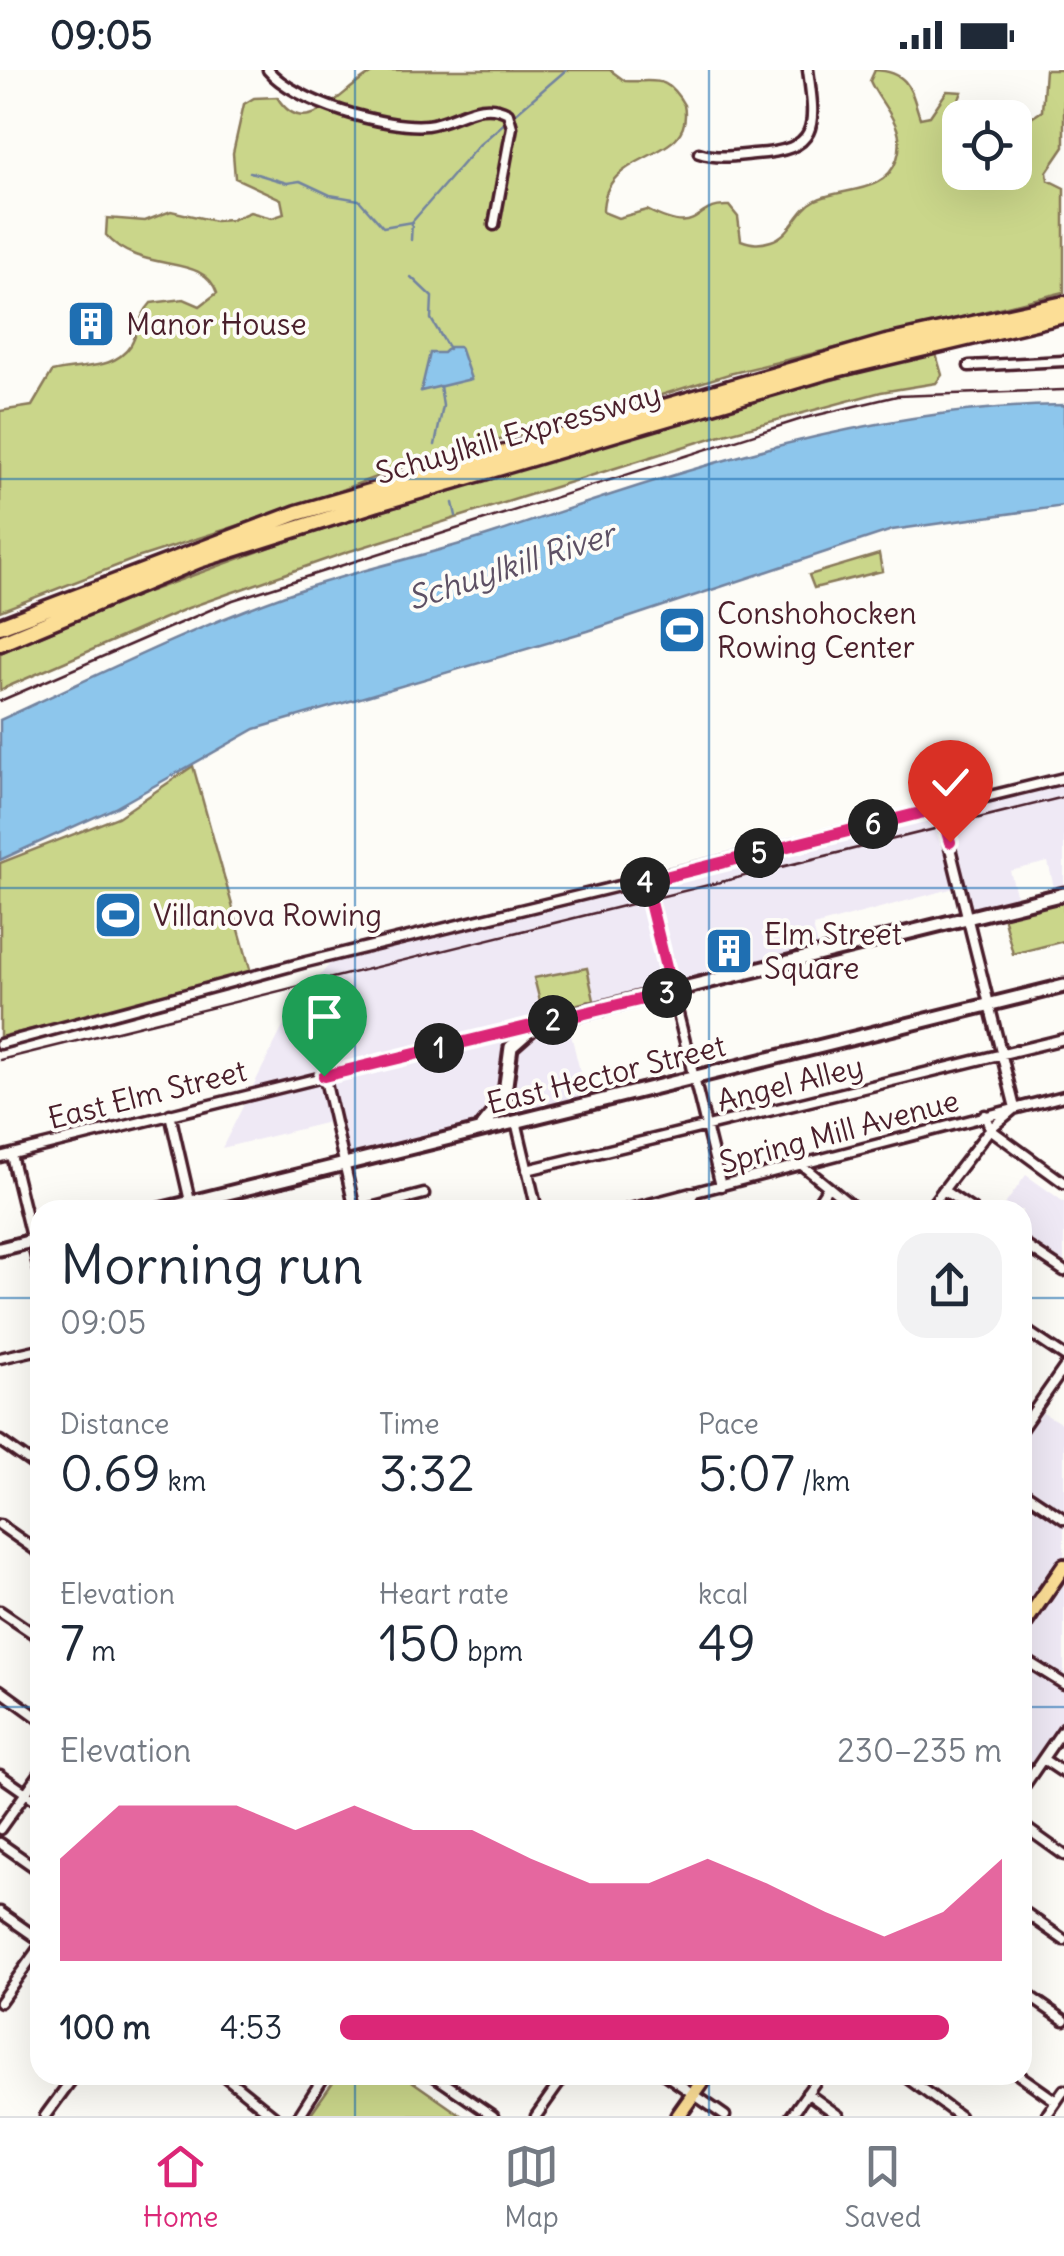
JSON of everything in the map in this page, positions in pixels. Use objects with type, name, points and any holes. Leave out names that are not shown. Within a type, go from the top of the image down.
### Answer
[{"type":"highway","name":"Schuylkill Expressway","points":[[0,626],[297,513],[886,343],[1064,304]]},
{"type":"highway","name":"Schuylkill Expressway","points":[[0,644],[200,560],[374,504],[828,371],[1064,315]]},
{"type":"main road","name":"East Elm Street","points":[[537,1024],[1064,894]]},
{"type":"main road","name":"East Hector Street","points":[[213,1200],[1064,986]]},
{"type":"main road","points":[[516,1121],[506,1113],[504,1100],[506,1056],[521,1034],[537,1024]]},
{"type":"main road","points":[[460,1136],[490,1122],[504,1100]]},
{"type":"main road","points":[[0,1249],[30,1242]]},
{"type":"main road","points":[[1032,1612],[1064,1566]]},
{"type":"main road","points":[[678,2116],[700,2085]]},
{"type":"street","points":[[268,70],[299,93],[325,104],[410,126],[430,125],[484,106],[510,117],[494,225]]},
{"type":"street","points":[[699,153],[712,158],[768,154],[800,145],[813,124],[808,70]]},
{"type":"street","points":[[969,366],[1064,361]]},
{"type":"street","points":[[0,1044],[306,962],[1064,778]]},
{"type":"street","points":[[936,1200],[990,1129],[1015,1108],[940,808]]},
{"type":"street","points":[[645,882],[721,1186]]},
{"type":"street","name":"East Elm Street","points":[[0,1157],[537,1024]]},
{"type":"street","points":[[483,1037],[499,1038],[506,1056]]},
{"type":"street","name":"Angel Alley","points":[[527,1170],[1064,1039]]},
{"type":"street","points":[[324,1076],[352,1200]]},
{"type":"street","name":"Spring Mill Avenue","points":[[666,1200],[798,1162],[1064,1096]]},
{"type":"street","points":[[170,1114],[190,1200]]},
{"type":"street","points":[[985,1116],[990,1129],[1064,1183]]},
{"type":"street","points":[[516,1121],[534,1200]]},
{"type":"street","points":[[11,1154],[30,1219]]},
{"type":"street","points":[[798,1162],[844,1200]]},
{"type":"street","points":[[820,1200],[828,1187]]},
{"type":"street","points":[[943,1190],[958,1200]]},
{"type":"street","points":[[689,1200],[694,1193]]},
{"type":"street","points":[[401,1200],[424,1194]]},
{"type":"street","points":[[1032,1250],[1064,1271]]},
{"type":"street","points":[[1032,1335],[1064,1356]]},
{"type":"street","points":[[0,1358],[30,1351]]},
{"type":"street","points":[[1032,1407],[1064,1368]]},
{"type":"street","points":[[0,1454],[3,1443],[30,1462]]},
{"type":"street","points":[[1032,1498],[1064,1519]]},
{"type":"street","points":[[0,1525],[30,1546]]},
{"type":"street","points":[[0,1611],[30,1631]]},
{"type":"street","points":[[1032,1664],[1064,1684]]},
{"type":"street","points":[[0,1690],[30,1711]]},
{"type":"street","points":[[1032,1775],[1064,1728]]},
{"type":"street","points":[[1043,1759],[1064,1773]]},
{"type":"street","points":[[0,1775],[30,1796]]},
{"type":"street","points":[[0,1828],[30,1787]]},
{"type":"street","points":[[1032,1832],[1064,1855]]},
{"type":"street","points":[[0,1843],[30,1864]]},
{"type":"street","points":[[0,1912],[30,1935]]},
{"type":"street","points":[[1032,1917],[1062,1935]]},
{"type":"street","points":[[0,2002],[30,1958]]},
{"type":"street","points":[[1032,1998],[1064,2020]]},
{"type":"street","points":[[45,2116],[68,2085]]},
{"type":"street","points":[[235,2085],[274,2116]]},
{"type":"street","points":[[299,2116],[319,2085]]},
{"type":"street","points":[[448,2085],[493,2116]]},
{"type":"street","points":[[536,2116],[558,2085]]},
{"type":"street","points":[[682,2085],[726,2116]]},
{"type":"street","points":[[792,2116],[813,2085]]},
{"type":"street","points":[[916,2085],[958,2116]]},
{"type":"street","points":[[1032,2085],[1056,2101]]},
{"type":"street","points":[[1046,2116],[1064,2090]]},
{"type":"street","points":[[807,2093],[839,2116]]},
{"type":"shaded area","points":[[1064,778],[1064,894],[1056,896],[1048,862],[1010,871],[1019,905],[968,918],[958,887],[813,926],[820,955],[567,1018],[588,1104],[343,1165],[333,1121],[222,1148],[293,1007],[329,965],[306,962]]},
{"type":"shaded area","points":[[1026,1175],[1064,1202],[1064,1265],[1032,1242],[1032,1200],[1008,1200]]},
{"type":"shaded area","points":[[1036,1409],[1064,1425],[1064,1728],[1032,1776],[1032,1414]]},
{"type":"green space","points":[[378,70],[610,70],[625,81],[665,84],[684,105],[684,124],[664,148],[617,176],[607,191],[603,212],[618,218],[647,210],[665,218],[688,221],[708,210],[729,206],[738,217],[741,240],[756,243],[778,238],[816,200],[873,184],[891,171],[897,159],[899,137],[870,81],[875,70],[903,79],[920,118],[930,116],[947,91],[962,92],[959,100],[942,100],[942,190],[1032,190],[1032,116],[1042,111],[1045,70],[1064,70],[1064,147],[1047,172],[1048,180],[1064,188],[1064,292],[729,374],[587,418],[424,459],[301,505],[137,558],[0,611],[0,411],[32,406],[52,372],[105,363],[124,354],[151,303],[184,299],[200,306],[217,293],[210,280],[199,272],[120,248],[106,235],[107,218],[145,221],[171,211],[215,221],[231,220],[250,212],[272,218],[284,214],[281,199],[235,178],[233,153],[244,104],[254,98],[277,97],[289,111],[301,116],[314,114]]},
{"type":"green space","points":[[936,354],[942,375],[936,383],[881,392],[721,435],[347,552],[188,608],[0,690],[0,653],[128,599],[290,540],[647,430]]},
{"type":"green space","points":[[879,554],[882,571],[814,588],[809,575]]},
{"type":"green space","name":"Villanova Rowing","points":[[193,766],[252,976],[0,1037],[0,863],[118,817]]},
{"type":"green space","points":[[1064,901],[1064,941],[1013,954],[1003,916]]},
{"type":"green space","points":[[587,968],[594,1000],[543,1013],[534,978]]},
{"type":"green space","points":[[331,2085],[417,2085],[462,2116],[309,2116]]},
{"type":"water","points":[[449,347],[460,347],[471,379],[421,391],[430,353],[443,353]]},
{"type":"water","name":"Schuylkill River","points":[[1064,405],[1064,506],[892,530],[588,631],[255,729],[115,808],[0,860],[0,720],[212,623],[311,586],[776,447],[918,417]]},
{"type":"waterway","points":[[412,222],[479,145],[566,70]]},
{"type":"waterway","points":[[250,172],[287,183],[300,181],[330,195],[359,200],[383,227],[412,222],[411,240]]},
{"type":"waterway","points":[[411,277],[432,297],[431,319],[449,349]]},
{"type":"waterway","points":[[435,445],[443,406],[440,386]]},
{"type":"waterway","points":[[453,503],[456,516]]},
{"type":"railway","points":[[0,701],[233,600],[805,418],[897,396],[1064,390]]},
{"type":"railway","points":[[0,1060],[1064,797]]},
{"type":"place","name":"Manor House","points":[[91,324]]},
{"type":"place","name":"Conshohocken Rowing Center","points":[[682,630]]},
{"type":"place","name":"Villanova Rowing","points":[[118,915]]},
{"type":"place","name":"Elm Street Square","points":[[729,951]]},
{"type":"route","points":[[324,1076],[672,992],[645,882],[940,808],[950,842]]}]
